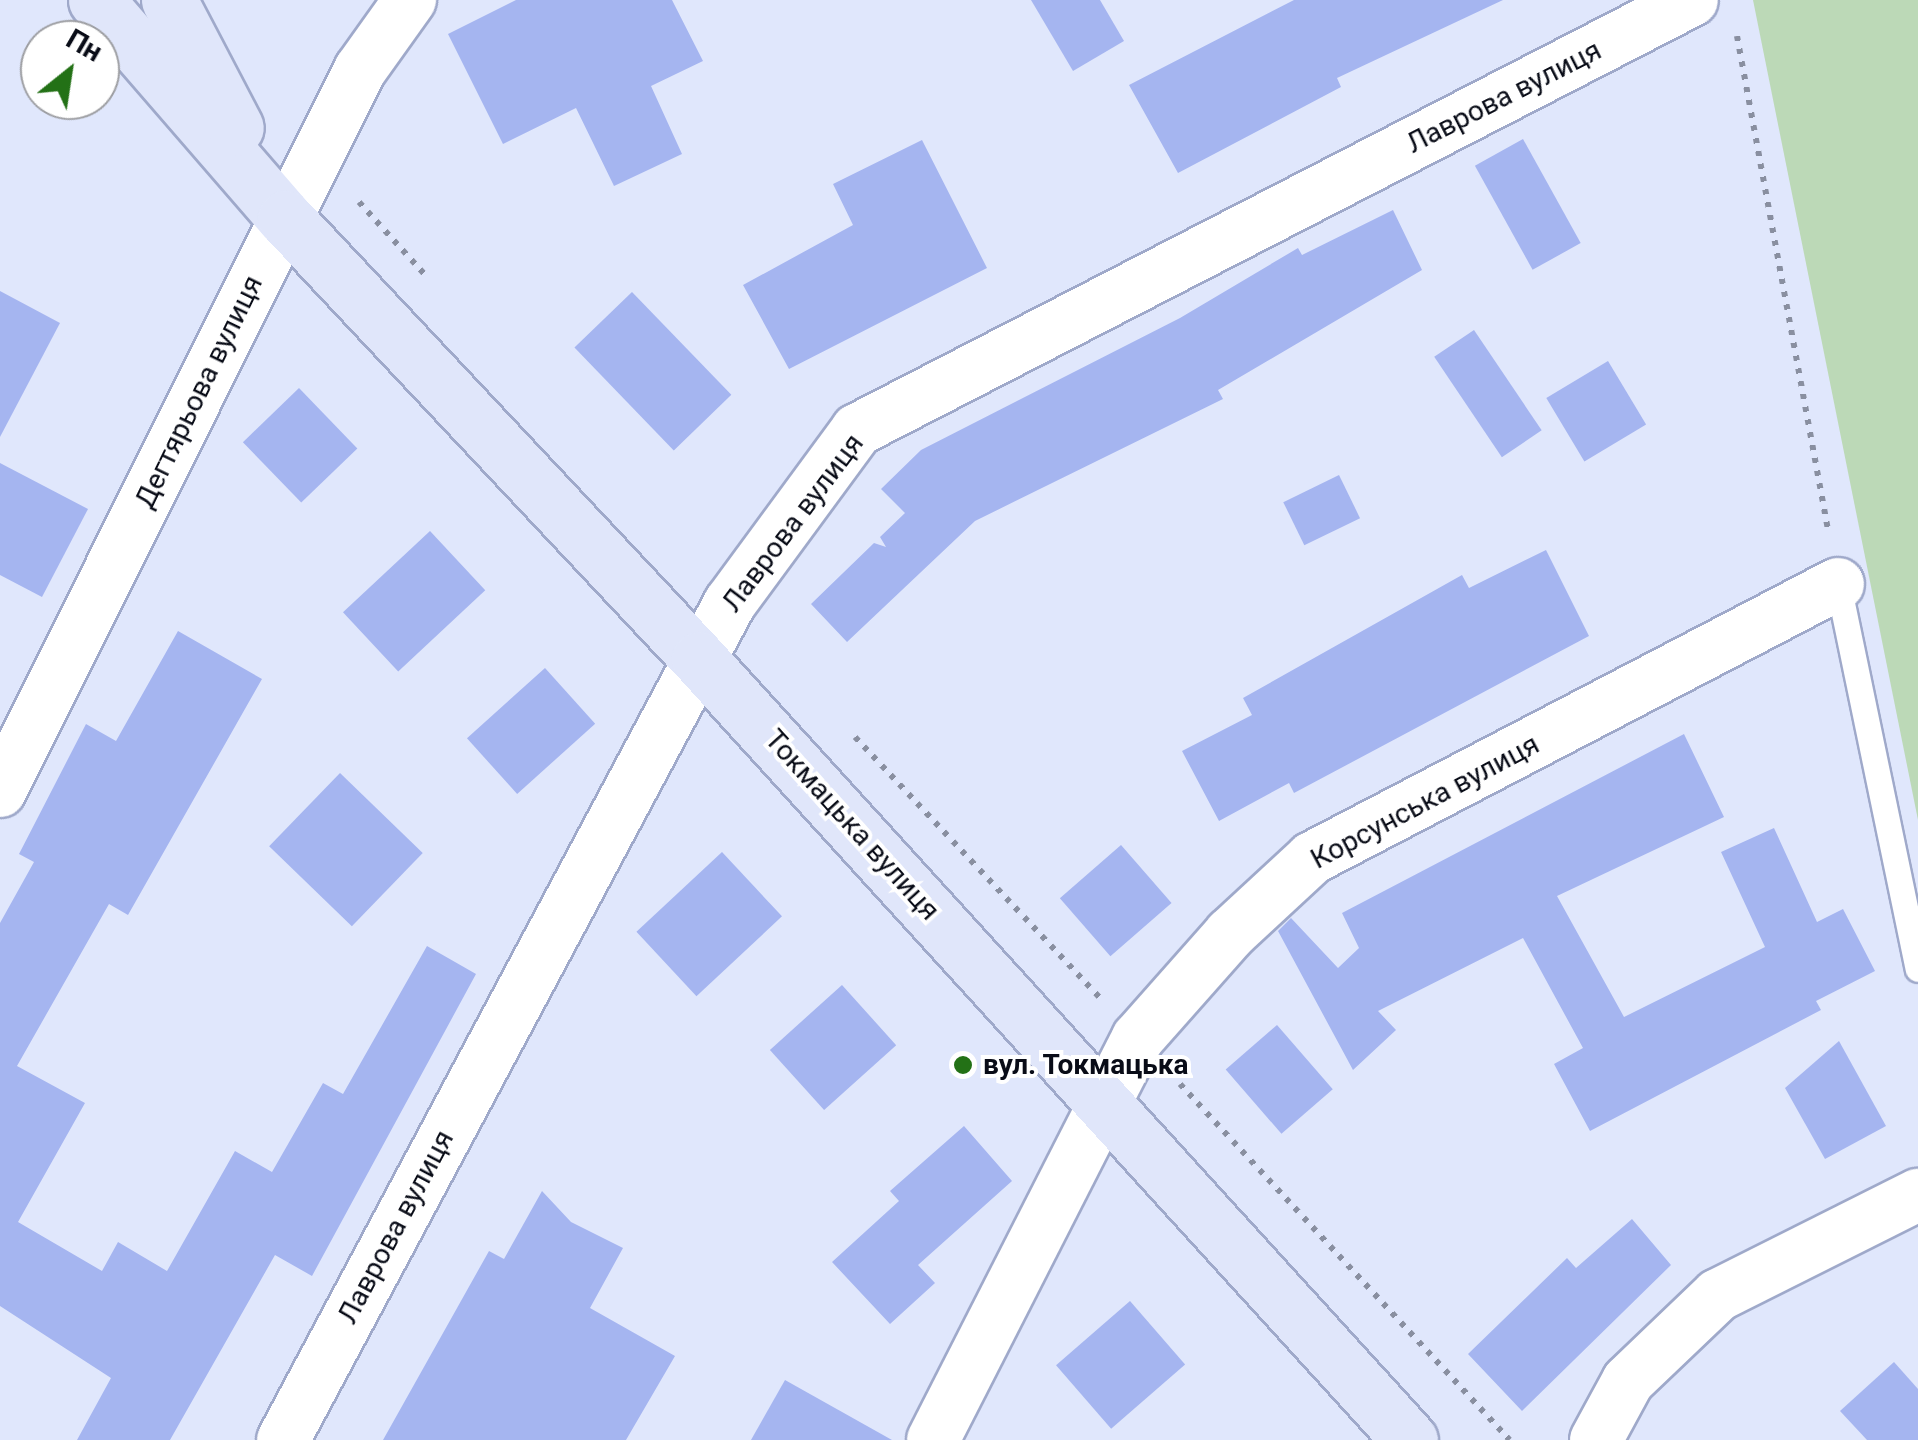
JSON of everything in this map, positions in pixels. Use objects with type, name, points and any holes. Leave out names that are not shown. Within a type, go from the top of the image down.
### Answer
[{"type":"street","name":"Токмацька вулиця","points":[[96,0],[285,218],[699,659],[1410,1440]]},
{"type":"street","name":"Токмацька вулиця","points":[[169,0],[285,218]]},
{"type":"street","name":"Дегтярьова вулиця","points":[[0,791],[360,70],[410,0]]},
{"type":"street","name":"Лаврова вулиця","points":[[283,1440],[730,604],[858,430],[1713,10]]},
{"type":"street","name":"Корсунська вулиця","points":[[933,1440],[1138,1038],[1312,858],[1838,584]]},
{"type":"street","points":[[1596,1440],[1628,1380],[1718,1295],[1918,1194]]},
{"type":"lane","points":[[1838,584],[1918,969]]},
{"type":"path","points":[[1713,10],[1838,584]]},
{"type":"path","points":[[320,155],[437,288]]},
{"type":"path","points":[[852,734],[1510,1440]]},
{"type":"green space","points":[[1753,0],[1918,0],[1918,820]]},
{"type":"building","points":[[516,0],[672,0],[703,61],[651,86],[682,154],[614,186],[576,108],[503,144],[448,34]]},
{"type":"building","points":[[1031,0],[1100,0],[1124,41],[1073,71]]},
{"type":"building","points":[[1294,0],[1503,0],[1337,78],[1341,87],[1178,173],[1129,85]]},
{"type":"building","points":[[1523,139],[1581,243],[1533,270],[1475,166]]},
{"type":"building","points":[[922,140],[987,268],[789,369],[743,285],[853,225],[833,184]]},
{"type":"building","points":[[1393,210],[1422,270],[1218,390],[1223,399],[975,521],[847,642],[811,604],[874,543],[886,547],[880,537],[905,513],[881,489],[921,450],[1180,318],[1298,248],[1302,255]]},
{"type":"building","points":[[0,291],[60,323],[0,437]]},
{"type":"building","points":[[632,292],[731,395],[674,450],[574,348]]},
{"type":"building","points":[[1474,330],[1542,430],[1502,457],[1434,357]]},
{"type":"building","points":[[1608,361],[1646,424],[1584,462],[1546,398]]},
{"type":"building","points":[[299,388],[357,448],[301,503],[243,442]]},
{"type":"building","points":[[0,463],[88,509],[42,597],[0,575]]},
{"type":"building","points":[[1339,475],[1360,518],[1304,545],[1283,502]]},
{"type":"building","points":[[430,531],[485,590],[398,671],[343,612]]},
{"type":"building","points":[[1546,550],[1589,636],[1294,793],[1289,783],[1219,821],[1182,751],[1252,715],[1243,698],[1462,575],[1469,588]]},
{"type":"building","points":[[178,631],[262,679],[128,915],[109,904],[17,1066],[85,1103],[18,1222],[102,1271],[118,1242],[167,1271],[235,1151],[272,1172],[323,1083],[343,1094],[427,946],[476,974],[312,1276],[275,1255],[170,1440],[77,1440],[111,1378],[0,1306],[0,923],[34,862],[19,854],[86,724],[116,741]]},
{"type":"building","points":[[545,668],[595,724],[517,794],[467,738]]},
{"type":"building","points":[[1684,734],[1724,817],[1557,896],[1624,1017],[1765,947],[1721,852],[1774,828],[1817,922],[1843,909],[1875,971],[1816,1001],[1821,1010],[1590,1131],[1554,1064],[1583,1048],[1523,938],[1378,1011],[1396,1030],[1353,1070],[1278,931],[1291,918],[1338,968],[1359,948],[1342,913]]},
{"type":"building","points":[[340,773],[423,853],[352,926],[269,846]]},
{"type":"building","points":[[1121,845],[1172,903],[1110,956],[1060,898]]},
{"type":"building","points":[[722,852],[782,916],[696,996],[636,932]]},
{"type":"building","points":[[842,985],[896,1045],[824,1110],[770,1050]]},
{"type":"building","points":[[1277,1025],[1333,1089],[1281,1134],[1226,1070]]},
{"type":"building","points":[[1839,1041],[1886,1126],[1825,1159],[1785,1088]]},
{"type":"building","points":[[964,1126],[1012,1181],[918,1265],[935,1283],[890,1324],[832,1262],[899,1201],[890,1191]]},
{"type":"building","points":[[542,1191],[571,1222],[623,1248],[590,1308],[675,1356],[626,1440],[383,1440],[489,1251],[504,1259]]},
{"type":"building","points":[[1632,1219],[1671,1265],[1522,1411],[1468,1354],[1567,1258],[1576,1268]]},
{"type":"building","points":[[1130,1301],[1185,1364],[1111,1429],[1056,1365]]},
{"type":"building","points":[[1894,1362],[1918,1389],[1918,1440],[1867,1440],[1840,1411]]},
{"type":"building","points":[[785,1380],[892,1440],[751,1440]]},
{"type":"place","name":"вул. Токмацька","points":[[963,1065]]}]
